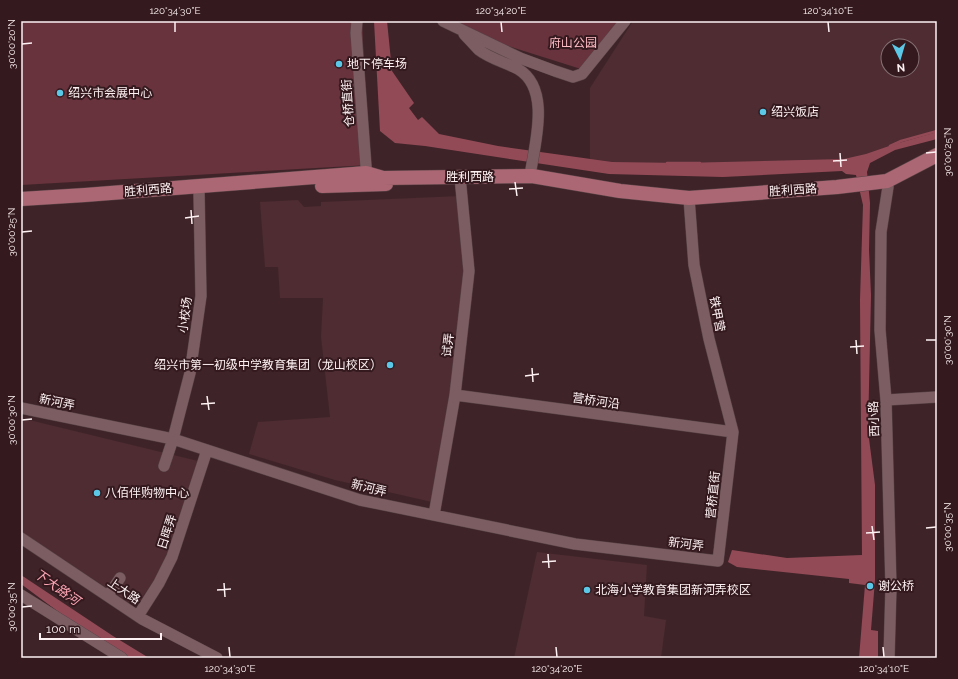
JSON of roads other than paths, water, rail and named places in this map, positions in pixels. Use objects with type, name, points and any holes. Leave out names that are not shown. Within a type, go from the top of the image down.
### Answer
[{"type":"main road","name":"胜利西路","points":[[882,185],[937,155]]},
{"type":"main road","name":"胜利西路","points":[[21,199],[366,178],[532,182],[620,198],[689,201],[898,184],[937,163]]},
{"type":"main road","name":"胜利西路","points":[[460,180],[531,171],[620,191],[689,201]]},
{"type":"main road","name":"胜利西路","points":[[21,208],[366,178]]},
{"type":"street","name":"仓桥直街","points":[[357,21],[356,33],[366,178]]},
{"type":"street","points":[[443,21],[520,58],[573,77],[582,74],[625,21]]},
{"type":"street","points":[[460,29],[480,50],[520,70],[532,85],[536,93],[538,121],[531,171]]},
{"type":"street","name":"试弄","points":[[434,515],[455,395],[469,271],[460,180]]},
{"type":"street","name":"西小路","points":[[882,185],[880,330],[886,400],[891,587],[889,658]]},
{"type":"street","name":"小校场","points":[[164,466],[173,439],[190,373],[201,296],[199,192]]},
{"type":"street","name":"铁甲营","points":[[689,201],[696,272],[709,339],[733,432]]},
{"type":"street","name":"营桥河沿","points":[[455,395],[733,432]]},
{"type":"street","points":[[886,400],[937,397]]},
{"type":"street","name":"新河弄","points":[[21,408],[173,439],[360,500],[575,544],[718,561]]},
{"type":"street","name":"营桥直街","points":[[718,561],[733,432]]},
{"type":"street","name":"日晖弄","points":[[138,616],[159,583],[172,557],[207,450]]},
{"type":"street","name":"上大路","points":[[21,538],[138,616],[217,658]]},
{"type":"street","points":[[108,596],[120,578]]},
{"type":"street","points":[[21,595],[122,658]]},
{"type":"waterway","points":[[890,146],[901,141],[937,131]]},
{"type":"waterway","points":[[667,163],[700,163]]},
{"type":"place","name":"地下停车场","points":[[339,64]]},
{"type":"place","name":"绍兴市会展中心","points":[[60,93]]},
{"type":"place","name":"绍兴饭店","points":[[763,112]]},
{"type":"place","name":"绍兴市第一初级中学教育集团（龙山校区）","points":[[390,365]]},
{"type":"place","name":"八佰伴购物中心","points":[[97,493]]},
{"type":"place","name":"谢公桥","points":[[870,586]]},
{"type":"place","name":"北海小学教育集团新河弄校区","points":[[587,590]]},
{"type":"park label","name":"府山公园","points":[[573,43]]},
{"type":"water label","name":"下大路河","points":[[57,587]]}]
